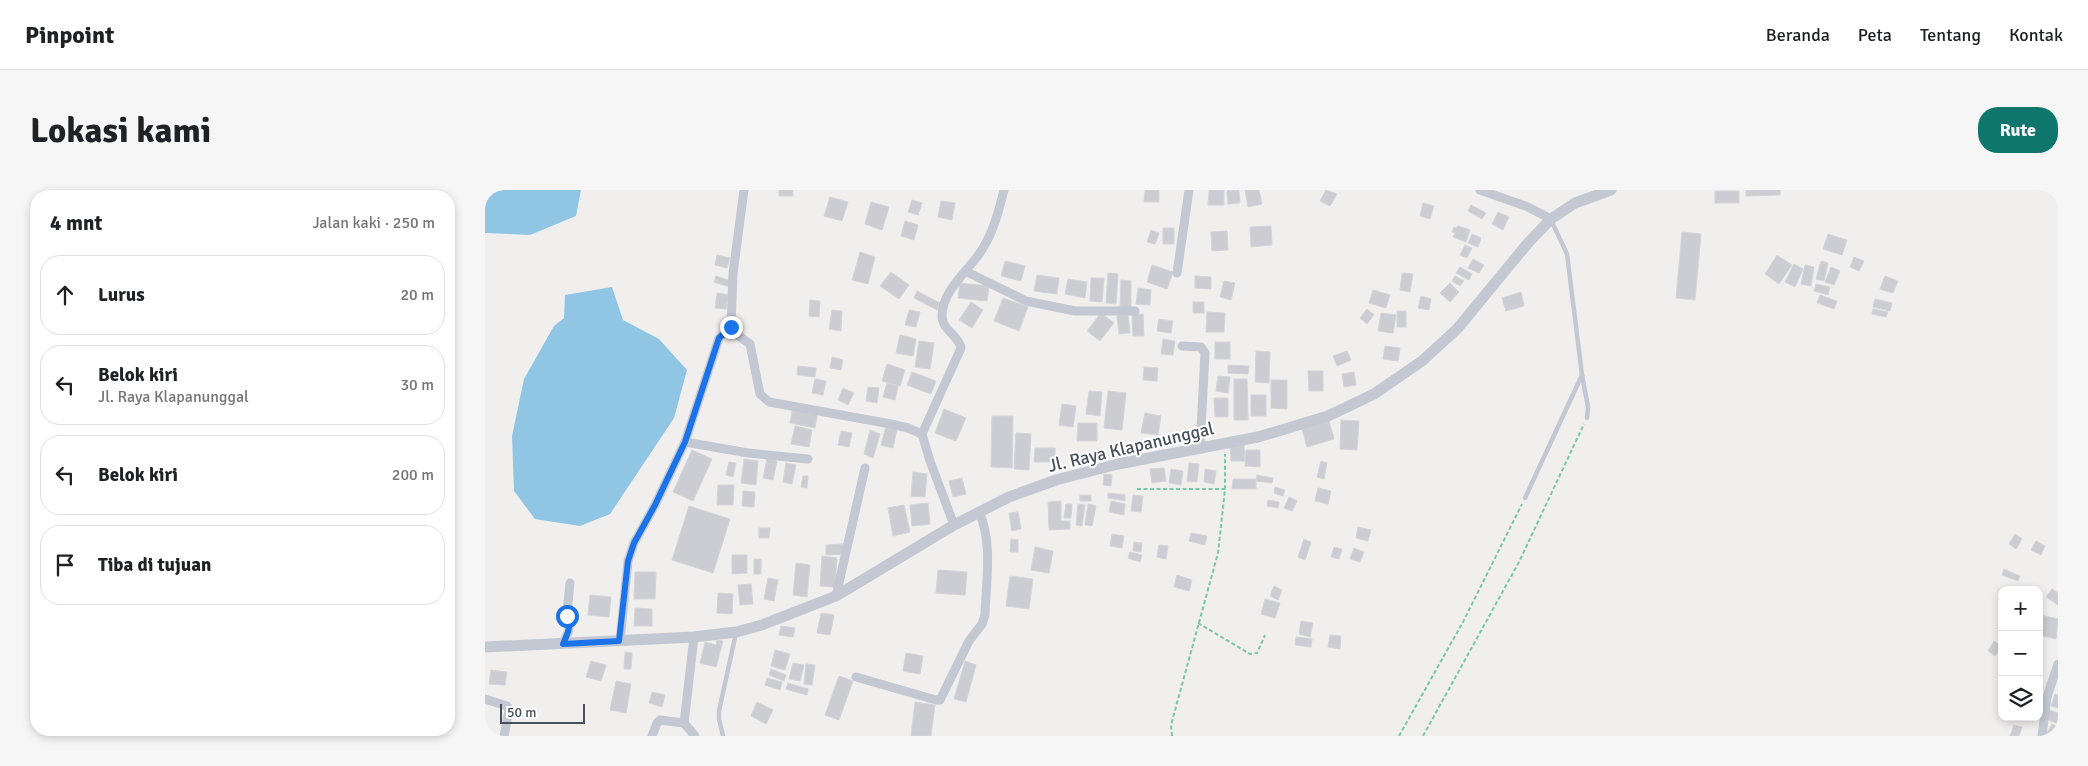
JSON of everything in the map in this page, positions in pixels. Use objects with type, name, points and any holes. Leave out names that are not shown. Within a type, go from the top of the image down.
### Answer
[{"type":"street","points":[[744,190],[733,273],[731,327],[736,334],[750,344],[760,394],[769,402],[891,424],[922,434]]},
{"type":"street","points":[[954,525],[922,434],[961,353],[961,344],[945,326],[942,314],[952,287],[967,272],[992,231],[1004,190]]},
{"type":"street","points":[[1177,273],[1189,190]]},
{"type":"street","points":[[1480,190],[1528,207],[1551,219]]},
{"type":"street","name":"Jl. Raya Klapanunggal","points":[[485,647],[694,637],[736,632],[762,625],[836,596],[954,525],[1009,497],[1055,480],[1118,464],[1225,444],[1288,429],[1327,416],[1374,394],[1422,361],[1457,330],[1528,243],[1551,219],[1575,203],[1611,190]]},
{"type":"street","points":[[967,272],[1026,301],[1075,311],[1135,312]]},
{"type":"street","points":[[619,641],[628,561],[634,543],[655,505],[685,442],[719,338],[731,327]]},
{"type":"street","points":[[1182,346],[1201,347],[1205,353],[1200,448]]},
{"type":"street","points":[[685,442],[748,453],[808,459]]},
{"type":"street","points":[[836,596],[865,468]]},
{"type":"street","points":[[856,677],[940,700],[969,641],[982,624],[985,615],[987,546],[983,521],[979,512]]},
{"type":"street","points":[[563,644],[569,630],[570,621],[567,613],[569,583]]},
{"type":"street","points":[[684,723],[694,637]]},
{"type":"street","points":[[2042,736],[2047,697],[2058,664]]},
{"type":"street","points":[[485,699],[507,706],[509,710],[504,736]]},
{"type":"street","points":[[652,736],[660,720],[684,723],[695,736]]},
{"type":"lane","points":[[1551,219],[1567,254],[1582,375],[1588,407],[1587,418]]},
{"type":"lane","points":[[1525,498],[1582,375]]},
{"type":"lane","points":[[723,736],[719,711],[736,632]]},
{"type":"path","points":[[1423,736],[1519,562],[1587,418]]},
{"type":"path","points":[[1173,736],[1171,725],[1218,552],[1225,489],[1225,444]]},
{"type":"path","points":[[1137,489],[1225,489]]},
{"type":"path","points":[[1399,736],[1463,622],[1525,498]]},
{"type":"path","points":[[1198,623],[1250,654],[1257,653],[1265,635]]},
{"type":"water","points":[[485,190],[581,190],[576,216],[530,235],[485,233]]},
{"type":"water","points":[[612,287],[623,320],[659,339],[687,370],[674,418],[610,514],[580,526],[535,519],[514,491],[512,436],[524,379],[554,326],[564,318],[565,295]]},
{"type":"building","points":[[779,190],[793,190],[793,196],[779,196]]},
{"type":"building","points":[[1145,190],[1159,190],[1159,202],[1144,202]]},
{"type":"building","points":[[1209,190],[1224,190],[1224,205],[1208,205]]},
{"type":"building","points":[[1239,190],[1240,203],[1228,204],[1227,191]]},
{"type":"building","points":[[1245,190],[1259,190],[1262,204],[1248,207]]},
{"type":"building","points":[[1326,190],[1337,194],[1330,206],[1320,201]]},
{"type":"building","points":[[1746,190],[1780,190],[1780,195],[1746,196]]},
{"type":"building","points":[[1715,191],[1739,191],[1739,203],[1715,203]]},
{"type":"building","points":[[830,197],[848,202],[842,221],[824,216]]},
{"type":"building","points":[[912,200],[922,203],[918,215],[908,212]]},
{"type":"building","points":[[941,201],[955,203],[952,220],[938,217]]},
{"type":"building","points":[[871,202],[889,207],[882,230],[865,224]]},
{"type":"building","points":[[1423,203],[1434,206],[1430,219],[1420,216]]},
{"type":"building","points":[[1471,205],[1486,213],[1482,219],[1468,211]]},
{"type":"building","points":[[1498,212],[1509,217],[1503,230],[1492,224]]},
{"type":"building","points":[[905,221],[918,225],[914,240],[901,236]]},
{"type":"building","points":[[1271,226],[1272,245],[1251,247],[1250,227]]},
{"type":"building","points":[[1458,226],[1470,230],[1466,242],[1453,237],[1455,233],[1452,232],[1454,227],[1457,228]]},
{"type":"building","points":[[1163,228],[1174,228],[1174,244],[1163,244]]},
{"type":"building","points":[[1151,230],[1159,233],[1155,244],[1147,242]]},
{"type":"building","points":[[1227,231],[1228,250],[1212,251],[1211,232]]},
{"type":"building","points":[[1682,232],[1701,234],[1695,300],[1676,298]]},
{"type":"building","points":[[1472,234],[1481,238],[1478,247],[1468,243]]},
{"type":"building","points":[[1828,234],[1847,240],[1842,255],[1823,249]]},
{"type":"building","points":[[1465,245],[1472,248],[1467,258],[1460,255]]},
{"type":"building","points":[[860,252],[875,257],[868,284],[852,280]]},
{"type":"building","points":[[717,255],[730,258],[727,268],[715,265]]},
{"type":"building","points":[[1777,255],[1792,265],[1779,284],[1765,274]]},
{"type":"building","points":[[1854,257],[1864,261],[1859,271],[1850,267]]},
{"type":"building","points":[[1473,259],[1484,265],[1479,273],[1468,268]]},
{"type":"building","points":[[1005,261],[1025,266],[1021,281],[1001,276]]},
{"type":"building","points":[[1821,261],[1828,263],[1824,281],[1816,279]]},
{"type":"building","points":[[1794,264],[1803,269],[1795,287],[1785,282]]},
{"type":"building","points":[[1152,265],[1173,272],[1167,289],[1147,282]]},
{"type":"building","points":[[1805,265],[1814,267],[1811,286],[1801,284]]},
{"type":"building","points":[[1460,267],[1472,274],[1469,280],[1456,273]]},
{"type":"building","points":[[1831,267],[1840,271],[1834,285],[1825,282]]},
{"type":"building","points":[[891,272],[909,285],[899,299],[880,286]]},
{"type":"building","points":[[1108,273],[1118,274],[1116,304],[1106,303]]},
{"type":"building","points":[[1402,273],[1413,274],[1410,292],[1400,290]]},
{"type":"building","points":[[1037,275],[1059,278],[1057,294],[1034,291]]},
{"type":"building","points":[[716,276],[731,281],[730,287],[714,282]]},
{"type":"building","points":[[1195,276],[1211,277],[1211,289],[1195,288]]},
{"type":"building","points":[[1455,276],[1464,281],[1460,286],[1452,281]]},
{"type":"building","points":[[1885,276],[1898,281],[1893,293],[1880,289]]},
{"type":"building","points":[[1091,278],[1104,278],[1102,302],[1090,301]]},
{"type":"building","points":[[1068,279],[1087,282],[1085,298],[1065,294]]},
{"type":"building","points":[[1121,280],[1131,281],[1131,308],[1120,308]]},
{"type":"building","points":[[1224,281],[1235,283],[1231,300],[1220,297]]},
{"type":"building","points":[[960,283],[989,286],[987,301],[958,298]]},
{"type":"building","points":[[1450,283],[1459,292],[1450,302],[1440,293]]},
{"type":"building","points":[[1816,284],[1830,287],[1828,295],[1814,291]]},
{"type":"building","points":[[1138,288],[1151,290],[1150,305],[1136,304]]},
{"type":"building","points":[[1373,290],[1390,295],[1386,308],[1369,303]]},
{"type":"building","points":[[917,291],[940,303],[937,310],[914,298]]},
{"type":"building","points":[[1521,292],[1524,306],[1506,311],[1502,298]]},
{"type":"building","points":[[717,293],[728,295],[726,309],[715,308]]},
{"type":"building","points":[[1820,295],[1837,301],[1834,309],[1817,303]]},
{"type":"building","points":[[1421,296],[1431,299],[1429,310],[1418,308]]},
{"type":"building","points":[[1003,298],[1028,307],[1019,331],[994,321]]},
{"type":"building","points":[[1875,299],[1892,303],[1890,311],[1873,307]]},
{"type":"building","points":[[810,300],[820,301],[819,317],[809,316]]},
{"type":"building","points":[[971,302],[983,310],[972,328],[959,320]]},
{"type":"building","points":[[1193,302],[1204,302],[1204,313],[1193,313]]},
{"type":"building","points":[[1367,309],[1374,315],[1367,324],[1360,318]]},
{"type":"building","points":[[1873,309],[1888,312],[1886,317],[1872,314]]},
{"type":"building","points":[[832,310],[842,311],[841,331],[829,329]]},
{"type":"building","points":[[909,310],[920,312],[916,327],[905,325]]},
{"type":"building","points":[[1397,311],[1406,311],[1406,327],[1397,327]]},
{"type":"building","points":[[1207,312],[1225,313],[1224,332],[1206,332]]},
{"type":"building","points":[[1101,313],[1114,323],[1100,341],[1087,331]]},
{"type":"building","points":[[1381,313],[1396,315],[1393,333],[1378,331]]},
{"type":"building","points":[[1143,314],[1144,336],[1133,336],[1132,315]]},
{"type":"building","points":[[1128,315],[1130,333],[1119,334],[1117,316]]},
{"type":"building","points":[[1159,319],[1173,321],[1171,333],[1157,331]]},
{"type":"building","points":[[900,335],[916,339],[913,356],[896,353]]},
{"type":"building","points":[[1163,339],[1175,341],[1173,355],[1161,354]]},
{"type":"building","points":[[919,341],[934,343],[930,369],[915,367]]},
{"type":"building","points":[[1215,342],[1230,342],[1230,359],[1215,359]]},
{"type":"building","points":[[1385,346],[1400,348],[1398,361],[1383,359]]},
{"type":"building","points":[[1256,351],[1270,352],[1269,383],[1255,382]]},
{"type":"building","points":[[1347,351],[1351,360],[1337,366],[1333,356]]},
{"type":"building","points":[[832,357],[843,360],[841,370],[830,368]]},
{"type":"building","points":[[887,364],[905,370],[900,386],[882,381]]},
{"type":"building","points":[[1228,365],[1249,366],[1248,374],[1228,373]]},
{"type":"building","points":[[798,366],[816,368],[815,377],[797,375]]},
{"type":"building","points":[[1144,367],[1158,368],[1157,381],[1143,380]]},
{"type":"building","points":[[1308,371],[1323,371],[1323,391],[1309,391]]},
{"type":"building","points":[[912,372],[936,381],[931,394],[907,385]]},
{"type":"building","points":[[1354,372],[1356,385],[1344,387],[1342,374]]},
{"type":"building","points":[[1218,376],[1230,377],[1228,393],[1216,391]]},
{"type":"building","points":[[815,379],[826,381],[823,395],[812,393]]},
{"type":"building","points":[[1234,379],[1247,379],[1248,420],[1234,420]]},
{"type":"building","points":[[1271,380],[1287,380],[1287,409],[1271,408]]},
{"type":"building","points":[[887,383],[898,386],[895,400],[883,397]]},
{"type":"building","points":[[868,387],[879,388],[877,403],[866,401]]},
{"type":"building","points":[[843,388],[854,393],[848,405],[838,400]]},
{"type":"building","points":[[1089,391],[1102,392],[1100,416],[1086,414]]},
{"type":"building","points":[[1108,391],[1126,393],[1122,430],[1104,428]]},
{"type":"building","points":[[1251,395],[1266,395],[1266,416],[1251,416]]},
{"type":"building","points":[[1214,398],[1228,398],[1228,417],[1215,417]]},
{"type":"building","points":[[1062,404],[1076,406],[1073,427],[1059,425]]},
{"type":"building","points":[[793,407],[818,412],[815,428],[790,423]]},
{"type":"building","points":[[944,409],[966,418],[956,441],[935,433]]},
{"type":"building","points":[[1145,413],[1161,416],[1158,435],[1141,433]]},
{"type":"building","points":[[992,416],[1013,416],[1012,468],[991,467]]},
{"type":"building","points":[[1341,420],[1359,421],[1357,450],[1340,449]]},
{"type":"building","points":[[1329,421],[1334,439],[1307,447],[1302,429]]},
{"type":"building","points":[[1078,423],[1097,423],[1097,441],[1077,441]]},
{"type":"building","points":[[795,426],[812,430],[809,447],[791,444]]},
{"type":"building","points":[[886,426],[897,429],[893,448],[881,445]]},
{"type":"building","points":[[870,430],[880,434],[873,458],[864,454]]},
{"type":"building","points":[[841,431],[852,433],[849,447],[838,445]]},
{"type":"building","points":[[1016,433],[1031,434],[1029,470],[1014,469]]},
{"type":"building","points":[[1230,444],[1244,444],[1245,461],[1231,461]]},
{"type":"building","points":[[1035,448],[1055,448],[1055,462],[1034,462]]},
{"type":"building","points":[[692,450],[712,459],[693,501],[673,492]]},
{"type":"building","points":[[1246,450],[1260,450],[1260,467],[1245,466]]},
{"type":"building","points":[[744,459],[758,461],[756,485],[741,483]]},
{"type":"building","points":[[767,459],[777,461],[773,480],[763,478]]},
{"type":"building","points":[[1321,461],[1327,463],[1324,479],[1317,477]]},
{"type":"building","points":[[729,462],[736,463],[733,477],[726,475]]},
{"type":"building","points":[[786,463],[796,465],[792,484],[783,482]]},
{"type":"building","points":[[1189,463],[1199,464],[1197,482],[1187,481]]},
{"type":"building","points":[[1164,468],[1166,481],[1152,483],[1150,469]]},
{"type":"building","points":[[1171,469],[1183,471],[1181,485],[1169,483]]},
{"type":"building","points":[[1205,469],[1216,471],[1214,484],[1204,482]]},
{"type":"building","points":[[913,472],[927,474],[925,497],[911,496]]},
{"type":"building","points":[[1104,474],[1112,475],[1111,486],[1103,485]]},
{"type":"building","points":[[1257,475],[1273,478],[1272,483],[1256,481]]},
{"type":"building","points":[[803,476],[808,476],[807,488],[801,487]]},
{"type":"building","points":[[962,478],[966,494],[953,497],[949,481]]},
{"type":"building","points":[[1233,479],[1256,479],[1256,489],[1232,489]]},
{"type":"building","points":[[718,485],[734,485],[733,505],[717,505]]},
{"type":"building","points":[[1275,487],[1285,490],[1283,496],[1274,493]]},
{"type":"building","points":[[1318,488],[1331,491],[1328,504],[1315,501]]},
{"type":"building","points":[[743,491],[755,492],[754,507],[742,506]]},
{"type":"building","points":[[1108,493],[1125,495],[1125,501],[1108,498]]},
{"type":"building","points":[[1080,495],[1091,495],[1091,501],[1080,501]]},
{"type":"building","points":[[1133,495],[1143,496],[1141,512],[1131,511]]},
{"type":"building","points":[[1289,497],[1297,501],[1292,511],[1284,508]]},
{"type":"building","points":[[1268,500],[1279,502],[1278,508],[1267,506]]},
{"type":"building","points":[[1061,501],[1061,521],[1070,521],[1070,529],[1049,530],[1048,502]]},
{"type":"building","points":[[1111,501],[1125,504],[1124,515],[1109,512]]},
{"type":"building","points":[[928,503],[930,524],[912,526],[910,505]]},
{"type":"building","points":[[1066,504],[1072,504],[1071,518],[1064,518]]},
{"type":"building","points":[[1078,504],[1085,505],[1082,526],[1076,525]]},
{"type":"building","points":[[1088,504],[1096,506],[1092,526],[1085,525]]},
{"type":"building","points":[[904,505],[910,532],[893,536],[888,508]]},
{"type":"building","points":[[689,506],[730,519],[713,573],[672,560]]},
{"type":"building","points":[[1018,512],[1021,529],[1012,531],[1009,513]]},
{"type":"building","points":[[1358,527],[1371,530],[1368,541],[1356,538]]},
{"type":"building","points":[[759,528],[770,528],[769,538],[759,538]]},
{"type":"building","points":[[1191,533],[1207,536],[1205,545],[1189,541]]},
{"type":"building","points":[[1112,534],[1124,536],[1122,548],[1110,546]]},
{"type":"building","points":[[2015,534],[2022,539],[2016,549],[2009,544]]},
{"type":"building","points":[[1011,539],[1018,540],[1018,552],[1010,552]]},
{"type":"building","points":[[1304,539],[1311,542],[1305,560],[1298,557]]},
{"type":"building","points":[[2036,541],[2045,546],[2041,555],[2031,550]]},
{"type":"building","points":[[1134,542],[1142,543],[1141,552],[1133,551]]},
{"type":"building","points":[[843,544],[844,554],[826,555],[826,545]]},
{"type":"building","points":[[1159,545],[1168,546],[1166,559],[1157,557]]},
{"type":"building","points":[[1035,547],[1053,551],[1049,573],[1031,570]]},
{"type":"building","points":[[1334,547],[1342,549],[1339,559],[1331,557]]},
{"type":"building","points":[[1354,548],[1364,552],[1360,562],[1350,559]]},
{"type":"building","points":[[1130,552],[1142,555],[1140,562],[1128,558]]},
{"type":"building","points":[[732,555],[747,555],[747,573],[732,574]]},
{"type":"building","points":[[822,556],[837,558],[835,587],[820,586]]},
{"type":"building","points":[[754,559],[761,559],[761,574],[754,574]]},
{"type":"building","points":[[796,563],[810,565],[807,597],[793,595]]},
{"type":"building","points":[[2004,569],[2020,576],[2018,581],[2002,575]]},
{"type":"building","points":[[938,570],[967,572],[965,595],[936,593]]},
{"type":"building","points":[[635,572],[656,572],[655,599],[634,599]]},
{"type":"building","points":[[1177,575],[1192,580],[1189,591],[1174,587]]},
{"type":"building","points":[[1010,576],[1033,579],[1029,609],[1006,606]]},
{"type":"building","points":[[768,578],[778,580],[774,601],[764,599]]},
{"type":"building","points":[[751,584],[753,604],[740,605],[738,585]]},
{"type":"building","points":[[1274,586],[1282,590],[1278,600],[1270,596]]},
{"type":"building","points":[[2052,589],[2058,593],[2058,605],[2046,597]]},
{"type":"building","points":[[718,593],[733,594],[732,614],[717,613]]},
{"type":"building","points":[[590,595],[611,597],[609,617],[588,615]]},
{"type":"building","points":[[1265,599],[1280,603],[1275,618],[1261,614]]},
{"type":"building","points":[[635,608],[652,609],[652,626],[634,626]]},
{"type":"building","points":[[821,613],[834,615],[830,635],[817,633]]},
{"type":"building","points":[[2043,615],[2058,619],[2056,639],[2043,636]]},
{"type":"building","points":[[1301,621],[1313,623],[1310,637],[1299,634]]},
{"type":"building","points":[[781,626],[795,628],[793,637],[779,635]]},
{"type":"building","points":[[1330,635],[1341,636],[1340,649],[1328,647]]},
{"type":"building","points":[[1296,637],[1312,639],[1311,647],[1295,645]]},
{"type":"building","points":[[717,640],[723,641],[716,667],[700,663],[705,642],[716,645]]},
{"type":"building","points":[[1994,641],[1998,644],[1998,652],[1995,656],[1988,651]]},
{"type":"building","points":[[775,650],[790,654],[785,670],[771,666]]},
{"type":"building","points":[[625,652],[632,653],[631,669],[624,669]]},
{"type":"building","points":[[906,653],[923,656],[920,674],[903,671]]},
{"type":"building","points":[[591,661],[606,665],[601,681],[586,677]]},
{"type":"building","points":[[965,661],[976,665],[966,702],[954,699]]},
{"type":"building","points":[[793,663],[804,665],[800,681],[789,679]]},
{"type":"building","points":[[806,664],[815,665],[812,685],[804,684]]},
{"type":"building","points":[[771,669],[786,675],[784,681],[769,675]]},
{"type":"building","points":[[491,670],[507,672],[505,685],[489,684]]},
{"type":"building","points":[[839,676],[853,681],[839,720],[825,715]]},
{"type":"building","points":[[767,678],[782,682],[780,690],[765,685]]},
{"type":"building","points":[[616,681],[631,684],[626,713],[610,710]]},
{"type":"building","points":[[788,683],[808,689],[807,695],[786,689]]},
{"type":"building","points":[[652,692],[665,695],[662,707],[649,703]]},
{"type":"building","points":[[2055,694],[2058,695],[2058,708],[2051,706]]},
{"type":"building","points":[[757,702],[773,710],[766,724],[751,716]]},
{"type":"building","points":[[915,702],[935,705],[931,736],[911,736]]},
{"type":"building","points":[[2049,710],[2058,713],[2058,724],[2046,719]]},
{"type":"building","points":[[2052,724],[2058,727],[2058,736],[2045,736]]},
{"type":"building","points":[[2014,725],[2022,727],[2019,736],[2010,736]]},
{"type":"route","points":[[567,616],[570,621],[569,630],[563,644],[619,641],[624,616],[628,561],[634,543],[655,505],[685,442],[719,338],[731,327]]}]
